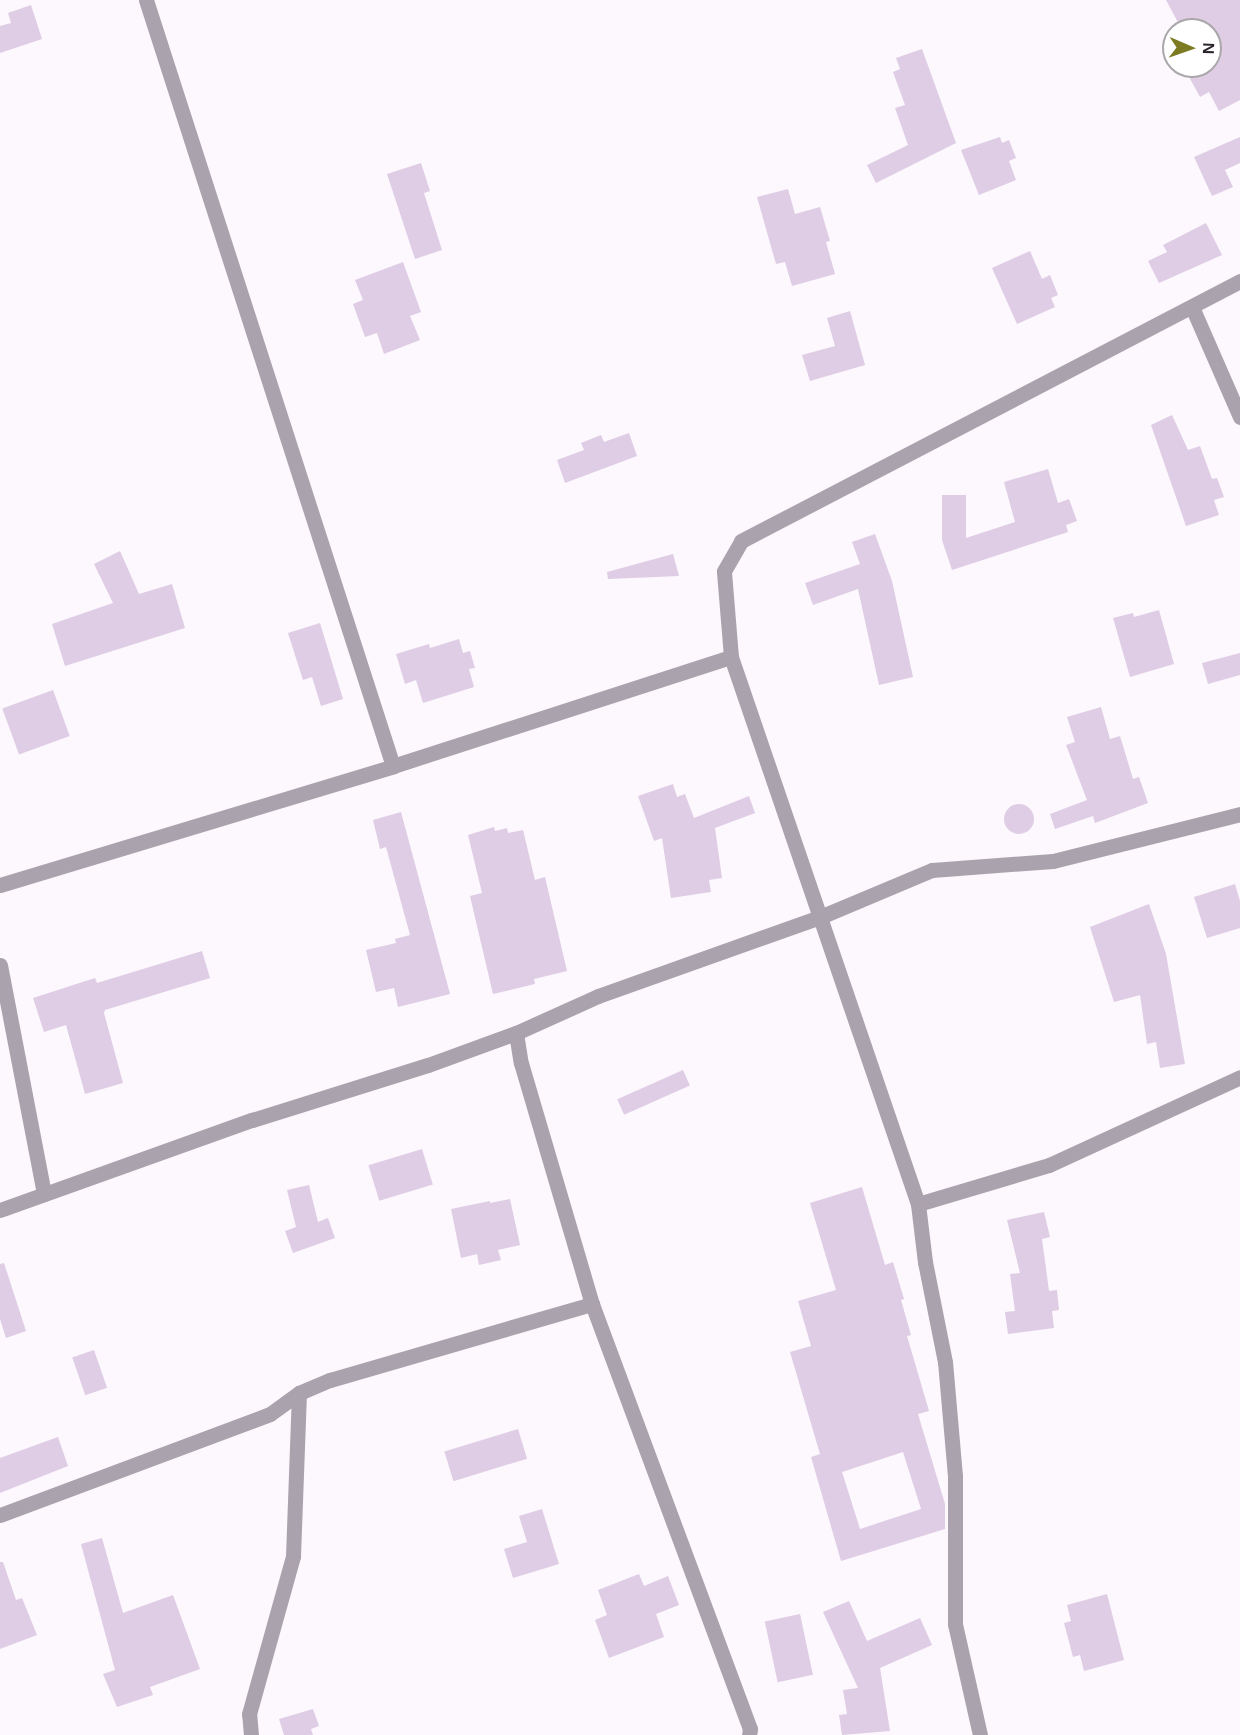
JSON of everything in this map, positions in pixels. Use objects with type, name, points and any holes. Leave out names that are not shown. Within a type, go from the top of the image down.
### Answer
[{"type":"street","points":[[146,0],[393,766]]},
{"type":"street","points":[[980,1735],[955,1624],[955,1476],[945,1362],[924,1262],[918,1204],[730,657],[724,572],[741,541],[1240,281]]},
{"type":"street","points":[[1192,307],[1240,417]]},
{"type":"street","points":[[0,885],[393,766],[730,657]]},
{"type":"street","points":[[0,1210],[252,1119],[428,1065],[516,1033],[598,996],[820,917],[932,870],[1053,861],[1240,814]]},
{"type":"street","points":[[0,965],[44,1194]]},
{"type":"street","points":[[516,1033],[521,1063],[592,1304],[750,1729],[749,1735]]},
{"type":"street","points":[[918,1204],[1049,1165],[1240,1077]]},
{"type":"street","points":[[0,1515],[270,1414],[299,1393],[330,1380],[592,1304]]},
{"type":"street","points":[[251,1735],[249,1713],[293,1556],[299,1393]]},
{"type":"building","points":[[1166,0],[1240,0],[1240,100],[1219,111],[1209,92],[1200,97],[1190,78],[1222,78],[1222,18],[1176,18]]},
{"type":"building","points":[[31,5],[42,39],[0,53],[0,26],[11,23],[8,13]]},
{"type":"building","points":[[922,49],[956,143],[876,183],[867,165],[908,145],[895,108],[905,105],[893,72],[900,69],[896,58]]},
{"type":"building","points":[[1000,137],[1002,143],[1009,140],[1016,158],[1009,161],[1016,180],[979,195],[961,150]]},
{"type":"building","points":[[1240,137],[1240,163],[1225,170],[1233,187],[1212,196],[1194,157]]},
{"type":"building","points":[[421,163],[430,191],[424,193],[442,250],[415,259],[387,174]]},
{"type":"building","points":[[788,189],[795,214],[820,207],[830,241],[826,242],[835,274],[792,286],[785,262],[776,264],[757,197]]},
{"type":"building","points":[[1206,223],[1222,255],[1159,283],[1148,261],[1167,252],[1163,245]]},
{"type":"building","points":[[1030,251],[1042,279],[1050,275],[1058,295],[1051,298],[1055,307],[1017,324],[992,268]]},
{"type":"building","points":[[403,262],[421,312],[410,316],[420,340],[384,354],[377,333],[365,337],[353,304],[363,300],[355,280]]},
{"type":"building","points":[[850,311],[865,365],[810,381],[802,355],[835,346],[827,318]]},
{"type":"building","points":[[1172,415],[1188,450],[1200,446],[1212,479],[1217,478],[1224,497],[1214,500],[1219,515],[1186,526],[1151,425]]},
{"type":"building","points":[[629,433],[637,456],[565,483],[557,460],[584,450],[581,443],[601,435],[604,442]]},
{"type":"building","points":[[1048,469],[1058,503],[1069,499],[1077,521],[1066,525],[1068,532],[952,570],[942,540],[942,495],[966,495],[966,538],[1015,522],[1004,482]]},
{"type":"building","points":[[875,534],[892,581],[913,677],[879,685],[858,589],[813,605],[805,583],[860,564],[852,542]]},
{"type":"building","points":[[120,551],[139,594],[172,584],[185,628],[65,666],[52,624],[113,603],[94,564]]},
{"type":"building","points":[[673,554],[679,576],[608,579],[607,572]]},
{"type":"building","points":[[1159,610],[1174,664],[1130,677],[1113,618],[1133,613],[1134,617]]},
{"type":"building","points":[[320,623],[343,699],[321,706],[312,677],[303,680],[288,633]]},
{"type":"building","points":[[459,639],[463,653],[470,651],[475,668],[469,669],[474,687],[423,703],[416,680],[405,684],[396,654],[429,644],[430,648]]},
{"type":"building","points":[[1240,653],[1240,675],[1208,684],[1202,663]]},
{"type":"building","points":[[53,690],[70,736],[19,755],[2,708]]},
{"type":"building","points":[[1101,707],[1110,739],[1120,736],[1133,779],[1139,777],[1148,803],[1095,823],[1093,816],[1055,829],[1050,814],[1087,800],[1066,745],[1075,742],[1067,717]]},
{"type":"building","points":[[673,784],[677,797],[685,794],[694,818],[749,796],[755,813],[715,828],[722,878],[709,880],[711,892],[671,898],[662,838],[654,841],[638,796]]},
{"type":"building","points":[[1019,804],[1030,808],[1034,819],[1030,830],[1019,834],[1008,830],[1004,819],[1008,808]]},
{"type":"building","points":[[401,812],[450,994],[398,1007],[394,988],[376,992],[366,950],[396,943],[395,939],[410,935],[386,847],[380,849],[373,820]]},
{"type":"building","points":[[494,827],[495,831],[507,828],[508,833],[523,830],[535,880],[545,877],[567,971],[534,979],[535,984],[493,994],[470,896],[482,893],[468,835]]},
{"type":"building","points":[[1235,884],[1240,901],[1240,928],[1207,938],[1194,897]]},
{"type":"building","points":[[1149,904],[1166,954],[1185,1064],[1160,1068],[1156,1042],[1147,1044],[1140,995],[1114,1002],[1090,927]]},
{"type":"building","points":[[202,951],[210,978],[105,1010],[123,1083],[85,1094],[66,1025],[44,1032],[33,998],[95,978],[97,983]]},
{"type":"building","points":[[683,1070],[690,1086],[624,1115],[617,1099]]},
{"type":"building","points":[[422,1149],[433,1184],[379,1201],[368,1165]]},
{"type":"building","points":[[309,1185],[318,1222],[328,1218],[335,1238],[293,1253],[285,1231],[296,1227],[287,1190]]},
{"type":"building","points":[[862,1187],[885,1265],[893,1262],[904,1299],[901,1300],[911,1335],[907,1336],[929,1411],[918,1414],[945,1504],[945,1529],[841,1561],[811,1457],[820,1454],[790,1352],[811,1346],[798,1301],[836,1290],[810,1203]],"holes":[[[903,1452],[921,1509],[860,1529],[842,1472]]]},
{"type":"building","points":[[510,1199],[520,1245],[498,1250],[501,1260],[479,1265],[477,1254],[461,1258],[451,1209]]},
{"type":"building","points":[[1044,1212],[1050,1237],[1042,1239],[1049,1291],[1057,1290],[1059,1310],[1052,1311],[1054,1328],[1008,1334],[1005,1312],[1015,1311],[1010,1274],[1020,1273],[1007,1220]]},
{"type":"building","points":[[4,1263],[26,1331],[6,1338],[0,1319],[0,1264]]},
{"type":"building","points":[[94,1350],[107,1388],[85,1395],[72,1357]]},
{"type":"building","points":[[518,1429],[527,1459],[453,1481],[444,1452]]},
{"type":"building","points":[[58,1437],[68,1466],[0,1493],[0,1458]]},
{"type":"building","points":[[542,1509],[559,1564],[513,1578],[504,1549],[527,1542],[519,1516]]},
{"type":"building","points":[[102,1538],[123,1613],[173,1595],[200,1669],[150,1687],[153,1695],[117,1707],[103,1674],[115,1670],[81,1544]]},
{"type":"building","points":[[0,1562],[3,1562],[16,1600],[22,1598],[37,1635],[0,1649]]},
{"type":"building","points":[[639,1574],[644,1586],[668,1576],[679,1605],[656,1614],[664,1637],[609,1658],[595,1620],[607,1615],[598,1590]]},
{"type":"building","points":[[1107,1594],[1124,1660],[1084,1671],[1080,1655],[1073,1657],[1064,1623],[1071,1621],[1067,1605]]},
{"type":"building","points":[[849,1601],[867,1641],[920,1618],[932,1645],[880,1668],[890,1731],[842,1735],[839,1715],[847,1714],[843,1690],[858,1688],[823,1612]]},
{"type":"building","points":[[800,1614],[813,1675],[778,1682],[765,1621]]},
{"type":"building","points":[[313,1709],[319,1726],[311,1729],[313,1735],[284,1735],[279,1719]]}]
